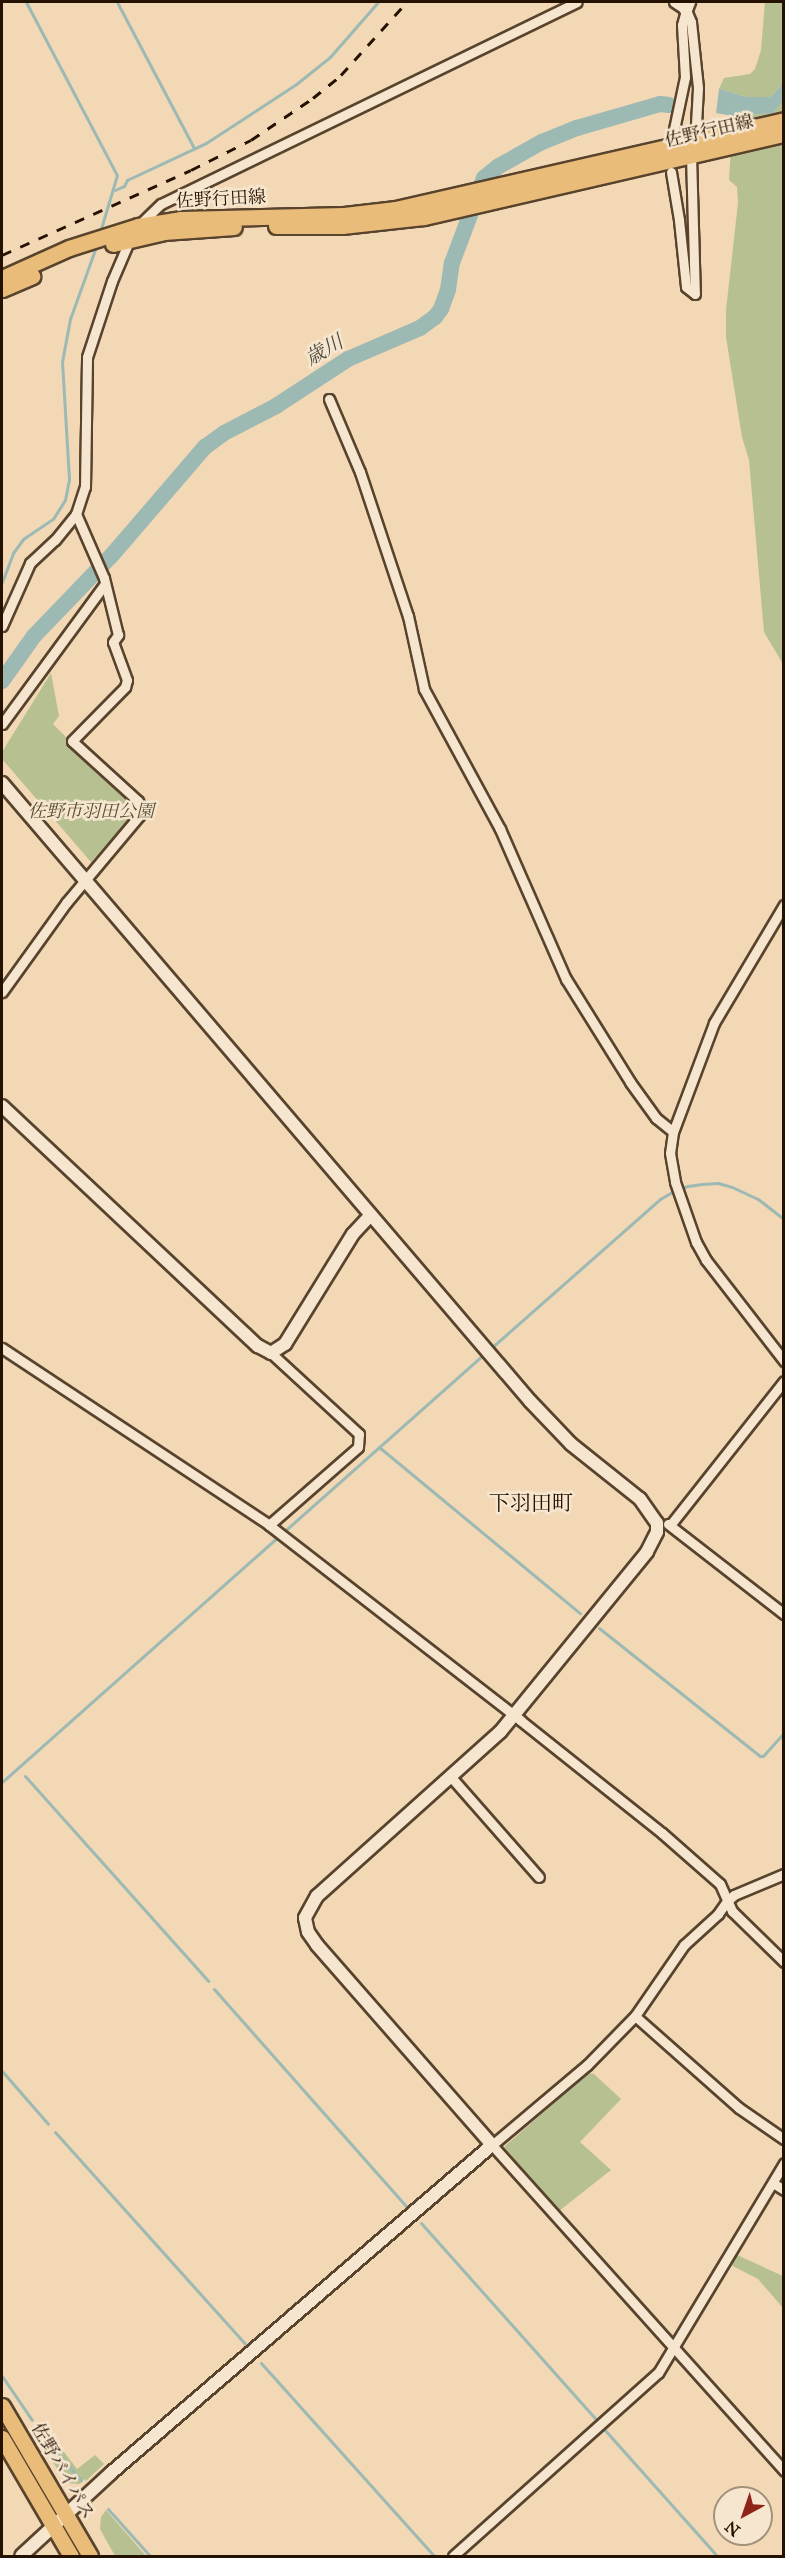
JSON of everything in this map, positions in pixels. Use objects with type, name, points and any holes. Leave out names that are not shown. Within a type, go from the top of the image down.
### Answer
[{"type":"main road","name":"佐野行田線","points":[[2,290],[134,233],[221,227],[354,225],[445,212],[701,146],[783,120]]},
{"type":"main road","name":"佐野行田線","points":[[2,278],[69,248],[182,219],[224,216],[344,215],[396,209],[512,183],[701,146],[783,135]]},
{"type":"main road","name":"佐野バイパス","points":[[2,2406],[90,2556]]},
{"type":"main road","name":"佐野バイパス","points":[[2,2438],[71,2556]]},
{"type":"street","points":[[2,626],[30,563],[55,540],[76,514],[84,488],[87,357],[111,281],[134,233],[161,204],[577,2]]},
{"type":"street","points":[[674,2],[687,6]]},
{"type":"street","points":[[673,134],[684,77],[682,25],[687,6]]},
{"type":"street","points":[[670,172],[679,220],[686,287],[695,294],[701,146],[698,88],[691,21],[687,6]]},
{"type":"street","points":[[329,399],[360,472],[408,616],[424,689],[500,829],[566,979],[630,1082],[656,1118],[673,1132]]},
{"type":"street","points":[[2,992],[84,881],[139,816],[142,809],[138,801],[72,741],[125,687],[127,680],[113,642],[118,635],[105,581],[76,514]]},
{"type":"street","points":[[2,724],[105,581]]},
{"type":"street","points":[[2,783],[491,1356],[561,1434],[640,1499],[657,1523],[657,1532],[646,1552],[514,1716],[451,1777],[317,1896],[305,1918],[308,1932],[317,1945],[783,2471]]},
{"type":"street","points":[[783,905],[714,1023],[673,1132],[670,1153],[675,1182],[706,1260],[783,1361]]},
{"type":"street","points":[[2,1106],[258,1346],[272,1353],[359,1434],[358,1447],[272,1528]]},
{"type":"street","points":[[272,1353],[285,1344],[353,1234],[371,1215]]},
{"type":"street","points":[[2,1348],[272,1528],[514,1716],[662,1833],[720,1884],[737,1916],[783,1962]]},
{"type":"street","points":[[671,1524],[783,1381]]},
{"type":"street","points":[[657,1523],[671,1524],[783,1614]]},
{"type":"street","points":[[451,1777],[539,1876]]},
{"type":"street","points":[[21,2556],[53,2525],[587,2065],[635,2016],[684,1946],[718,1914],[727,1901],[734,1895],[783,1874]]},
{"type":"street","points":[[635,2016],[739,2108],[783,2139]]},
{"type":"street","points":[[453,2556],[649,2383],[675,2348],[783,2163]]},
{"type":"street","points":[[773,2182],[783,2190]]},
{"type":"green space","points":[[765,2],[783,2],[783,77],[780,87],[770,97],[761,98],[747,97],[719,89],[724,78],[750,74],[755,69],[761,50]]},
{"type":"green space","points":[[783,102],[783,664],[764,632],[749,460],[742,437],[726,337],[726,310],[738,203],[737,187],[729,180],[733,116],[773,113]]},
{"type":"green space","name":"佐野市羽田公園","points":[[51,673],[59,716],[53,724],[68,739],[66,743],[134,805],[135,812],[91,862],[2,759],[2,752]]},
{"type":"green space","points":[[588,2073],[594,2074],[621,2099],[580,2142],[611,2170],[559,2211],[504,2147]]},
{"type":"green space","points":[[735,2254],[783,2276],[783,2308],[758,2279],[729,2264]]},
{"type":"green space","points":[[48,2431],[77,2469],[95,2455],[104,2464],[86,2481],[84,2479],[80,2484],[67,2483],[37,2439]]},
{"type":"green space","points":[[106,2510],[146,2556],[115,2556],[100,2529],[101,2517]]},
{"type":"water","points":[[783,77],[783,102],[773,113],[733,116],[716,113],[719,89],[747,97],[770,97],[780,87]]},
{"type":"waterway","points":[[26,2],[117,175],[100,232]]},
{"type":"waterway","points":[[117,2],[194,148]]},
{"type":"waterway","points":[[115,190],[124,186],[127,180],[206,143],[295,85],[330,57],[378,2]]},
{"type":"waterway","name":"歳川","points":[[2,681],[34,636],[112,555],[205,447],[224,433],[276,406],[348,359],[420,328],[435,317],[441,309],[448,290],[452,263],[484,178],[499,166],[542,142],[577,128],[660,104],[669,105]]},
{"type":"waterway","points":[[2,582],[13,553],[23,539],[53,519],[65,500],[69,479],[62,362],[70,319],[97,244]]},
{"type":"waterway","points":[[490,1349],[660,1199],[672,1192],[688,1186],[718,1183],[758,1199],[784,1219]]},
{"type":"waterway","points":[[2,1782],[485,1353]]},
{"type":"waterway","points":[[379,1447],[580,1613]]},
{"type":"waterway","points":[[599,1628],[760,1756],[763,1756],[784,1733]]},
{"type":"waterway","points":[[25,1776],[208,1981]]},
{"type":"waterway","points":[[214,1989],[407,2207]]},
{"type":"waterway","points":[[2,2071],[48,2124]]},
{"type":"waterway","points":[[55,2132],[246,2345]]},
{"type":"waterway","points":[[421,2223],[599,2423]]},
{"type":"waterway","points":[[261,2363],[434,2556]]},
{"type":"waterway","points":[[2,2376],[32,2420]]},
{"type":"waterway","points":[[604,2429],[717,2556]]},
{"type":"waterway","points":[[47,2441],[81,2480]]},
{"type":"waterway","points":[[108,2509],[150,2556]]},
{"type":"railway","points":[[2,255],[191,170],[251,140],[313,98],[341,75],[407,2]]},
{"type":"district","name":"下羽田町","points":[[531,1503]]}]
